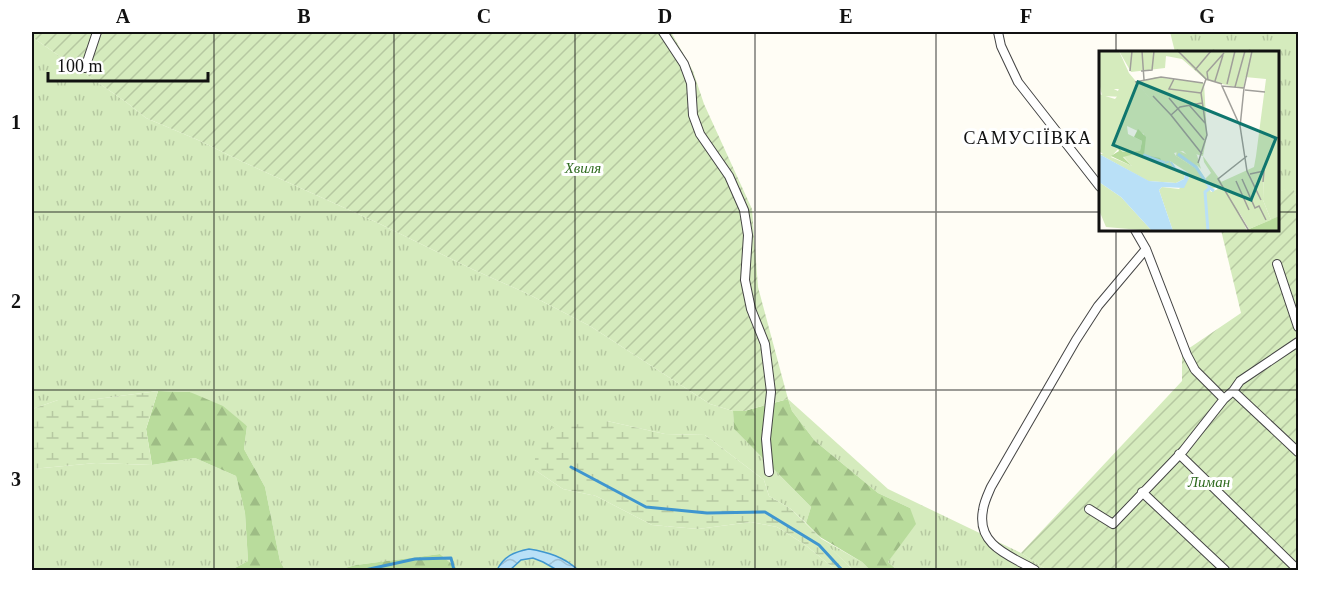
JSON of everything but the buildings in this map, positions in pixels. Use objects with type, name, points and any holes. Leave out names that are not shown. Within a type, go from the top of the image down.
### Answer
[{"type":"street","points":[[85,68],[97,32]]},
{"type":"street","points":[[663,32],[688,74],[691,83],[693,115],[700,134],[729,176],[744,210],[748,234],[745,280],[751,309],[765,344],[771,392],[766,439],[769,472]]},
{"type":"street","points":[[991,32],[1001,46],[1018,82],[1099,184]]},
{"type":"street","points":[[998,32],[1001,46]]},
{"type":"street","points":[[1136,231],[1146,249],[1187,355],[1195,370],[1224,399]]},
{"type":"street","points":[[1035,570],[998,551],[988,539],[982,526],[982,510],[991,487],[1076,340],[1098,306],[1146,249]]},
{"type":"street","points":[[1277,264],[1299,327]]},
{"type":"street","points":[[1089,509],[1113,524],[1179,454],[1240,381],[1299,342]]},
{"type":"street","points":[[1233,391],[1299,452]]},
{"type":"street","points":[[1179,454],[1299,570]]},
{"type":"street","points":[[1142,492],[1225,570]]},
{"type":"green space","name":"Хвиля","points":[[32,32],[671,32],[693,71],[704,104],[752,209],[758,287],[788,399],[744,411],[733,411],[710,404],[590,326],[528,294],[146,118],[32,37]]},
{"type":"green space","points":[[1170,32],[1298,32],[1298,200],[1292,187],[1279,192],[1279,51],[1175,51]]},
{"type":"green space","points":[[32,37],[146,118],[528,294],[590,326],[710,404],[733,411],[734,429],[811,507],[806,523],[791,509],[769,496],[764,480],[705,435],[665,434],[607,421],[535,470],[563,489],[596,496],[652,525],[698,529],[751,522],[777,527],[804,544],[836,570],[578,570],[572,565],[529,549],[497,570],[459,570],[440,554],[356,565],[337,570],[285,570],[280,561],[265,487],[244,449],[247,426],[190,392],[158,391],[89,400],[58,400],[32,409]]},
{"type":"green space","name":"Лиман","points":[[1292,186],[1298,200],[1298,570],[1047,570],[1021,553],[1182,381],[1182,353],[1241,313],[1221,231],[1279,231],[1279,192]]},
{"type":"green space","points":[[158,391],[190,392],[223,406],[247,426],[244,449],[265,487],[280,561],[285,570],[231,570],[248,561],[245,513],[236,476],[195,458],[152,465],[146,429]]},
{"type":"green space","points":[[158,391],[146,429],[152,465],[96,463],[32,469],[32,409],[58,400],[89,400]]},
{"type":"green space","points":[[788,399],[888,489],[1021,553],[1047,570],[897,570],[888,562],[899,545],[910,508],[878,493],[815,441],[792,411]]},
{"type":"green space","points":[[788,399],[792,411],[815,441],[878,493],[910,508],[916,524],[888,562],[897,570],[870,570],[862,562],[820,537],[806,523],[811,507],[734,429],[733,411],[744,411]]},
{"type":"green space","points":[[607,421],[665,434],[705,435],[764,480],[769,496],[791,509],[853,570],[836,570],[804,544],[777,527],[751,522],[698,529],[652,525],[596,496],[563,489],[535,470],[535,448],[553,427]]},
{"type":"green space","points":[[195,458],[236,476],[245,513],[248,561],[231,570],[32,570],[32,469],[96,463],[152,465]]},
{"type":"green space","points":[[820,538],[862,562],[870,570],[853,570]]},
{"type":"green space","points":[[440,554],[459,570],[337,570],[356,565]]},
{"type":"green space","points":[[533,558],[557,570],[510,570],[521,560]]},
{"type":"water","points":[[529,549],[555,556],[578,570],[557,570],[533,558],[521,560],[510,570],[497,570],[510,555]]},
{"type":"waterway","points":[[571,467],[646,507],[707,513],[765,512],[819,545],[842,570]]},
{"type":"waterway","points":[[365,570],[415,559],[451,558],[454,570]]},
{"type":"district","name":"САМУСІЇВКА","points":[[1028,138]]}]
